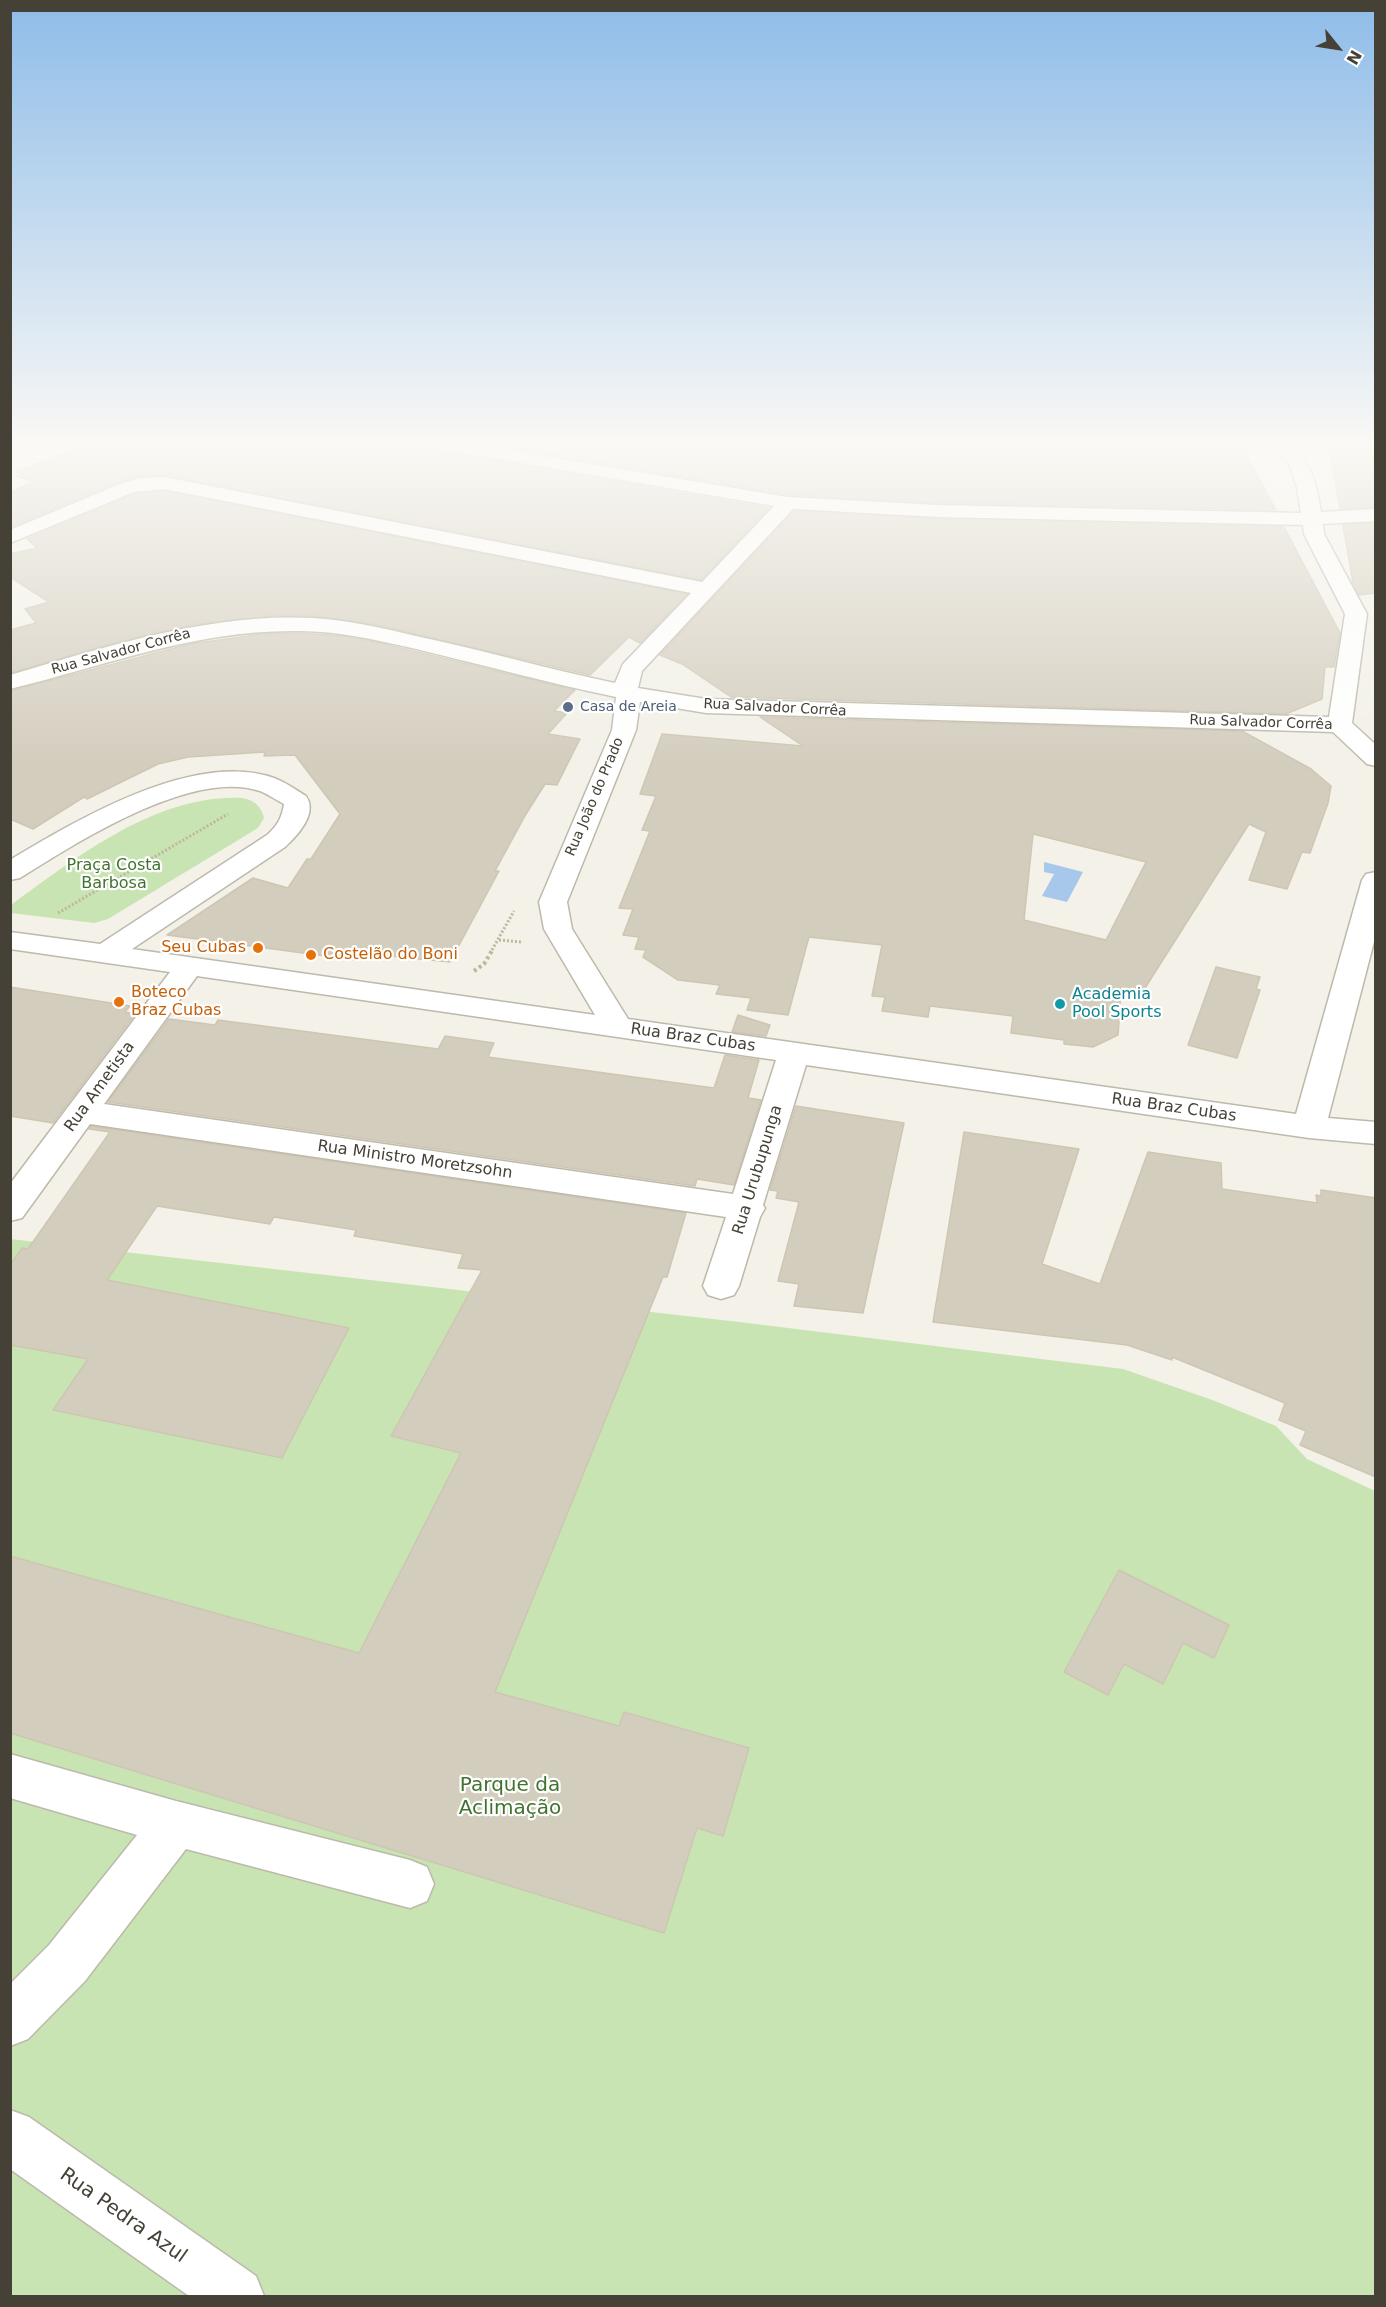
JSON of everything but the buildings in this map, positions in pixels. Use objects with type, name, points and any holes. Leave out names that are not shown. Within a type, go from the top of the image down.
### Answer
[{"type":"street","points":[[509,551],[705,589]]},
{"type":"street","name":"Rua João do Prado","points":[[618,1027],[558,929],[553,902],[624,730],[628,694],[626,684],[631,669],[742,551]]},
{"type":"street","points":[[1323,551],[1356,614],[1340,725],[1376,759]]},
{"type":"street","name":"Rua Salvador Corrêa","points":[[10,682],[178,636],[238,627],[300,624],[360,630],[587,682],[628,694],[734,708],[1340,725]]},
{"type":"street","points":[[10,872],[99,819],[171,790],[203,783],[261,782],[282,788],[297,801],[297,815],[288,831],[276,841],[106,952]]},
{"type":"street","points":[[1309,1127],[1376,880]]},
{"type":"street","name":"Rua Braz Cubas","points":[[10,940],[106,952],[1309,1127],[1376,1133]]},
{"type":"street","name":"Rua Ametista","points":[[10,1209],[190,965]]},
{"type":"street","name":"Rua Urubupunga","points":[[721,1286],[794,1053]]},
{"type":"street","name":"Rua Ministro Moretzsohn","points":[[81,1112],[747,1208]]},
{"type":"street","points":[[10,1776],[176,1824],[410,1884]]},
{"type":"street","points":[[10,2021],[67,1963],[176,1824]]},
{"type":"street","name":"Rua Pedra Azul","points":[[10,2136],[236,2296]]},
{"type":"path","points":[[50,917],[231,812]]},
{"type":"path","points":[[490,955],[516,908]]},
{"type":"path","points":[[499,940],[531,943]]},
{"type":"green space","name":"Praça Costa Barbosa","points":[[210,799],[250,800],[261,810],[264,818],[258,828],[108,919],[94,923],[11,913],[11,905],[63,867],[119,832],[149,817],[179,806]]},
{"type":"green space","name":"Parque da Aclimação","points":[[10,1239],[739,1322],[1123,1369],[1215,1401],[1276,1426],[1307,1459],[1375,1491],[1375,2296],[11,2296]]},
{"type":"water","points":[[1044,862],[1083,872],[1067,902],[1042,896],[1054,874],[1044,872]]},
{"type":"place","name":"Casa de Areia","points":[[568,707]]},
{"type":"place","name":"Seu Cubas","points":[[258,948]]},
{"type":"place","name":"Costelão do Boni","points":[[311,955]]},
{"type":"place","name":"Boteco Braz Cubas","points":[[119,1002]]},
{"type":"place","name":"Academia Pool Sports","points":[[1060,1004]]}]
